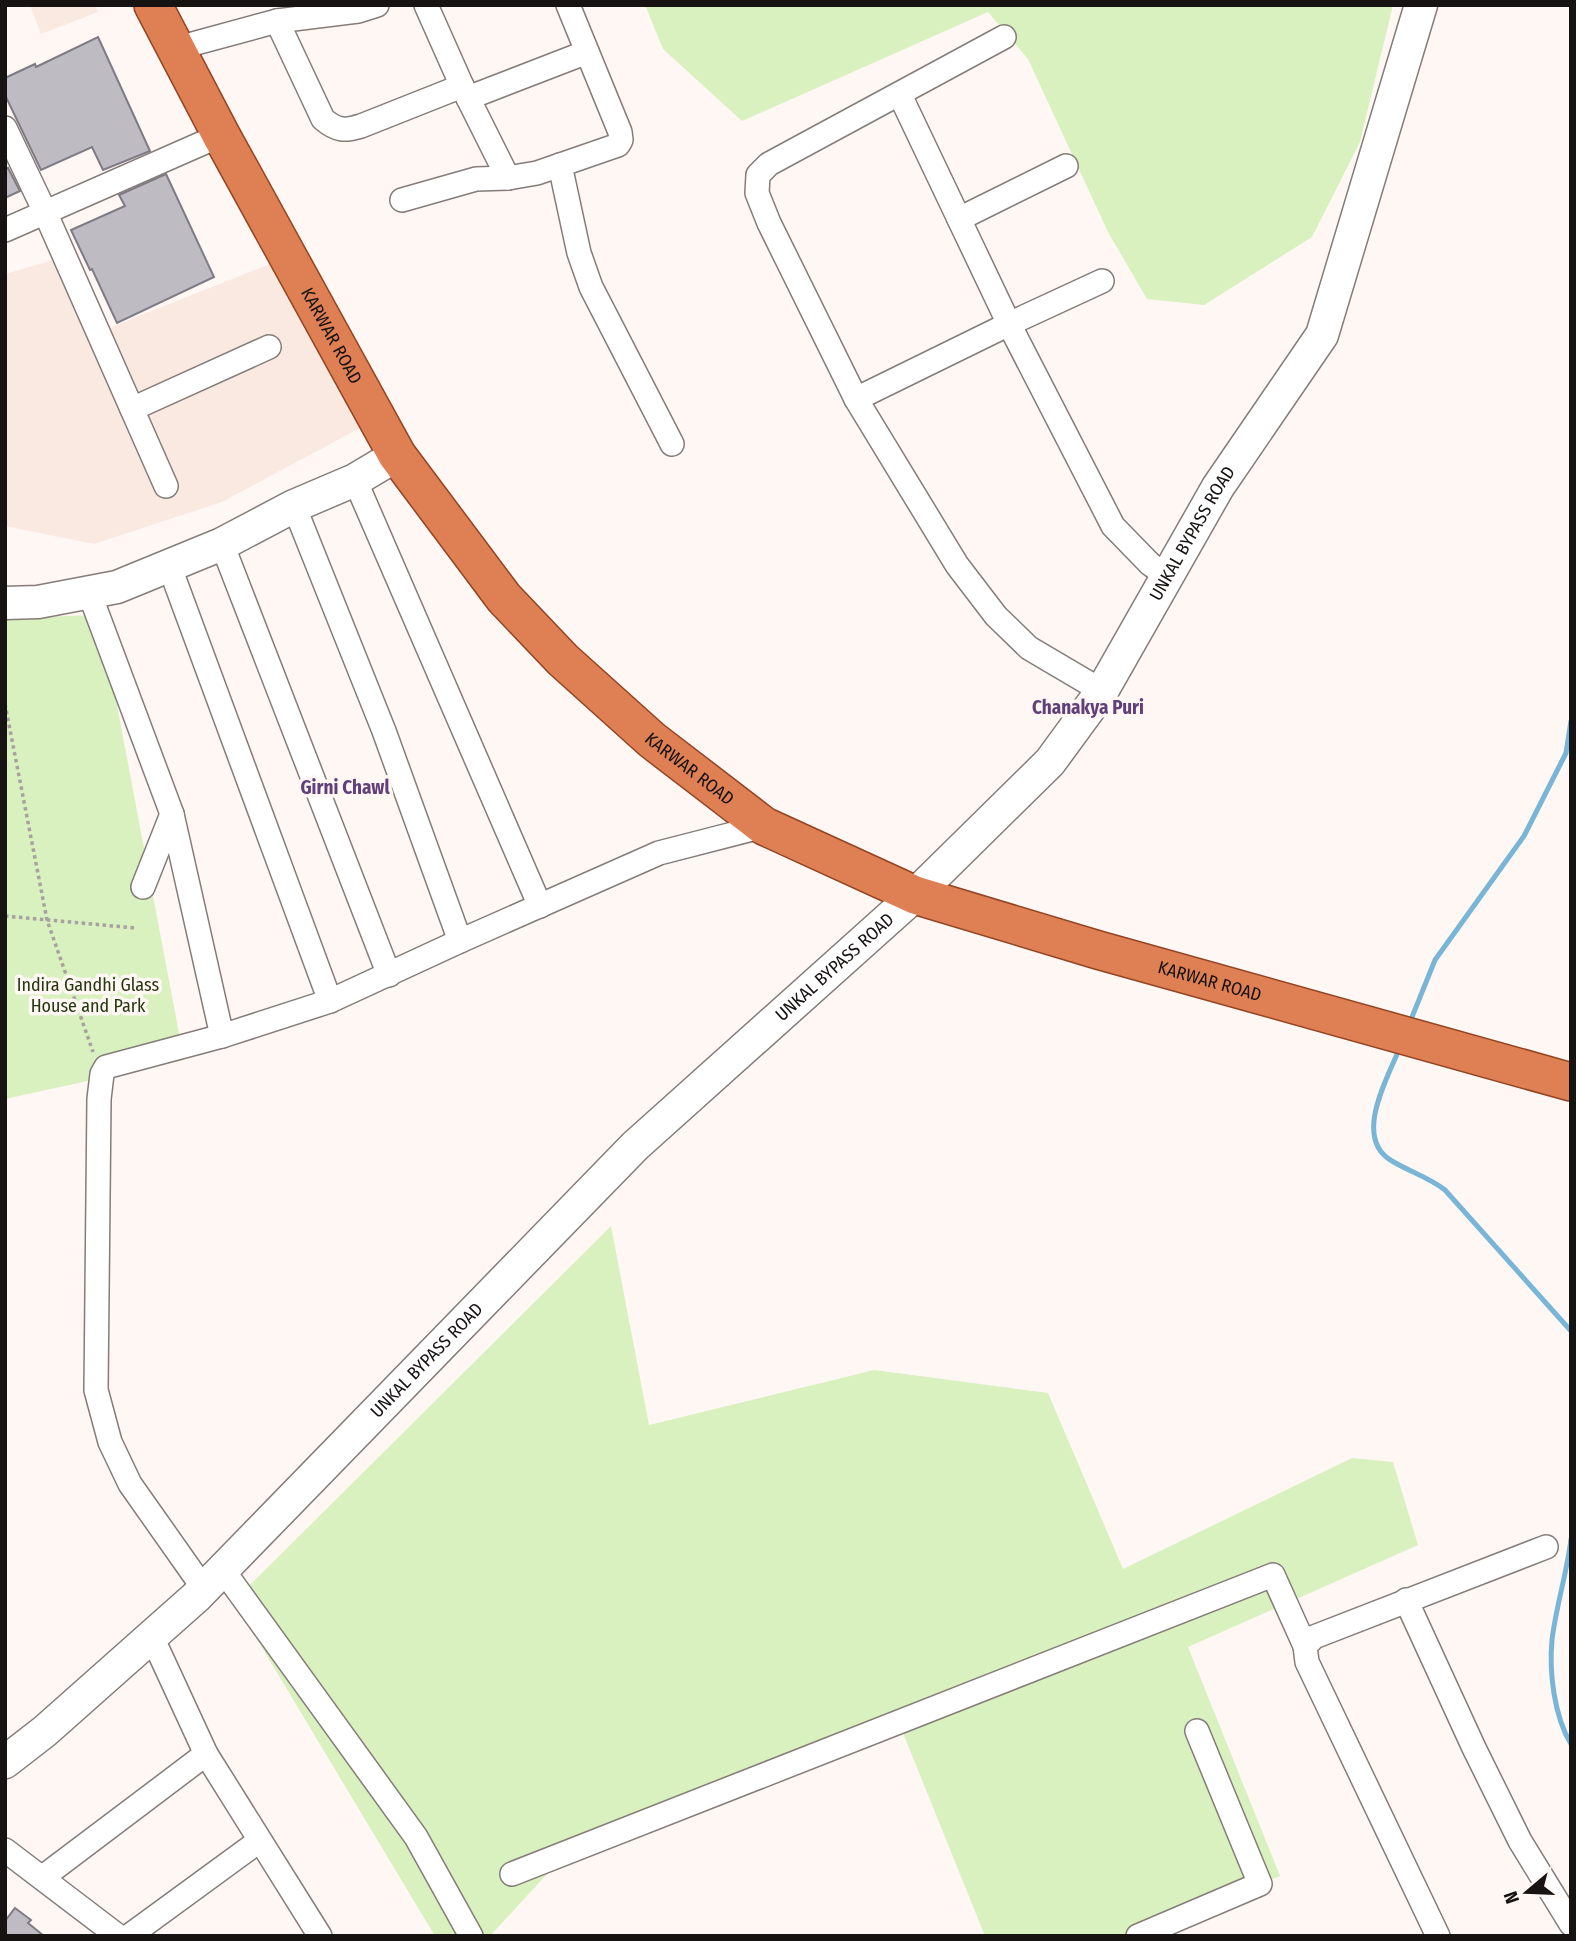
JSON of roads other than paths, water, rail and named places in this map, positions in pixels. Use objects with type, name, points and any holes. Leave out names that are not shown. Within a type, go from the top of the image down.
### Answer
[{"type":"highway","name":"KARWAR ROAD","points":[[153,5],[174,49],[397,455],[504,598],[563,660],[652,740],[764,826],[915,895],[1098,950],[1571,1082]]},
{"type":"main road","name":"UNKAL BYPASS ROAD","points":[[7,1755],[45,1731],[214,1580],[635,1146],[915,895],[1049,762],[1102,691],[1219,487],[1322,335],[1421,5]]},
{"type":"main road","points":[[5,603],[38,602],[117,587],[222,544],[295,506],[355,480],[397,455]]},
{"type":"street","points":[[174,49],[277,21],[358,11],[377,5]]},
{"type":"street","points":[[426,5],[508,178]]},
{"type":"street","points":[[402,200],[476,179],[508,178],[537,173],[618,145],[621,140],[620,132],[568,5]]},
{"type":"street","points":[[277,21],[323,119],[334,129],[345,131],[587,52]]},
{"type":"street","points":[[1004,37],[769,164],[758,175],[757,193],[769,223],[856,399],[957,565],[996,616],[1029,648],[1102,691]]},
{"type":"street","points":[[900,94],[1009,324],[1113,526],[1150,564],[1168,578]]},
{"type":"street","points":[[5,128],[46,212],[166,486]]},
{"type":"street","points":[[5,230],[221,135]]},
{"type":"street","points":[[560,165],[579,253],[591,287],[672,444]]},
{"type":"street","points":[[959,219],[1066,166]]},
{"type":"street","points":[[856,399],[1102,281]]},
{"type":"street","points":[[132,409],[269,347]]},
{"type":"street","points":[[355,480],[540,906]]},
{"type":"street","points":[[295,506],[384,731],[460,941]]},
{"type":"street","points":[[222,544],[389,975]]},
{"type":"street","points":[[169,565],[330,1001]]},
{"type":"street","points":[[89,592],[172,814],[222,1036]]},
{"type":"street","points":[[143,887],[172,814]]},
{"type":"street","points":[[471,1936],[416,1837],[214,1580],[131,1484],[110,1442],[96,1391],[99,1099],[102,1073],[106,1067],[222,1036],[330,1001],[659,853],[764,826]]},
{"type":"street","points":[[1305,1646],[1314,1637],[1546,1547]]},
{"type":"street","points":[[513,1874],[1273,1575],[1305,1646],[1307,1662],[1438,1936]]},
{"type":"street","points":[[1406,1600],[1520,1841],[1571,1924]]},
{"type":"street","points":[[152,1637],[206,1754],[319,1935]]},
{"type":"street","points":[[1138,1936],[1260,1884],[1197,1731]]},
{"type":"street","points":[[43,1877],[206,1754]]},
{"type":"street","points":[[129,1936],[259,1841]]},
{"type":"street","points":[[5,1850],[118,1936]]},
{"type":"waterway","points":[[1410,1022],[1435,960],[1524,836],[1566,753],[1571,721]]},
{"type":"waterway","points":[[1400,1047],[1376,1107],[1375,1138],[1380,1151],[1392,1161],[1445,1190],[1571,1331]]},
{"type":"waterway","points":[[1571,1539],[1551,1653],[1557,1707],[1571,1744]]},
{"type":"district","name":"Chanakya Puri","points":[[1088,707]]},
{"type":"district","name":"Girni Chawl","points":[[345,787]]},
{"type":"park label","name":"Indira Gandhi Glass House and Park","points":[[88,995]]}]
